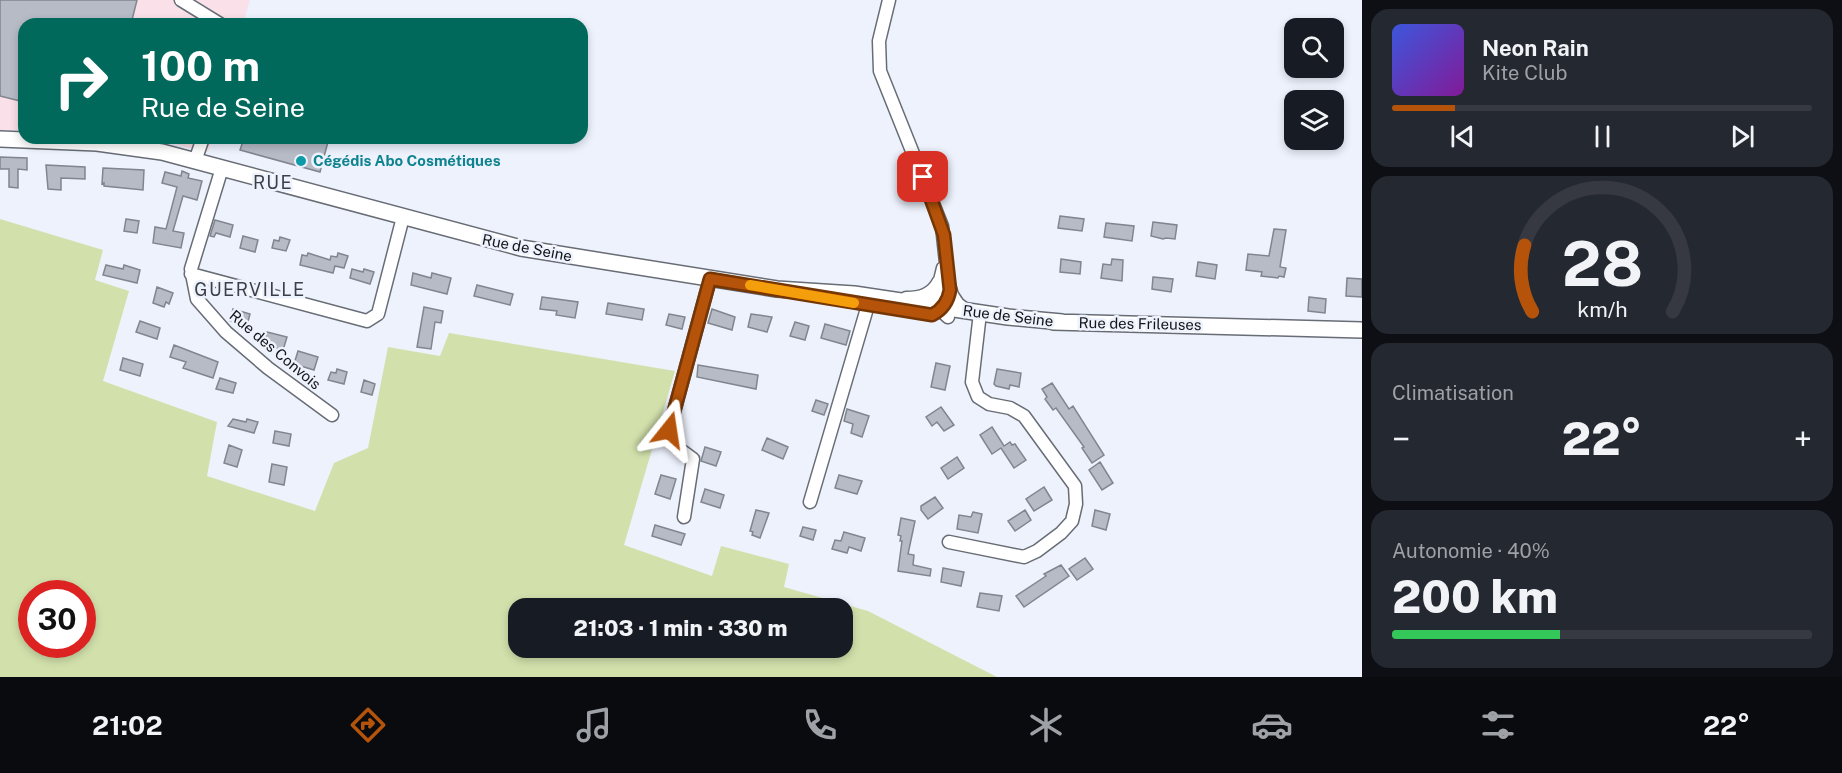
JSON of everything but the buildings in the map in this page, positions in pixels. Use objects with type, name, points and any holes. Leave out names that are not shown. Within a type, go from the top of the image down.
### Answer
[{"type":"street","points":[[181,0],[210,18]]},
{"type":"street","points":[[889,0],[879,42],[880,71],[939,216],[944,235],[945,282],[948,299],[940,311]]},
{"type":"street","name":"Rue de Seine","points":[[0,139],[18,140]]},
{"type":"street","name":"Rue de Seine","points":[[89,144],[124,146],[162,152],[521,248],[777,289],[837,292],[890,299],[940,311]]},
{"type":"street","points":[[195,161],[201,144]]},
{"type":"street","points":[[222,168],[194,257],[191,274],[368,321],[378,314],[403,217]]},
{"type":"street","name":"Rue des Convois","points":[[191,274],[197,299],[226,332],[268,368],[332,415]]},
{"type":"street","points":[[684,517],[693,459],[674,445],[669,430],[710,279]]},
{"type":"street","points":[[890,299],[925,295],[945,282]]},
{"type":"street","points":[[945,282],[955,300],[975,315],[972,382],[978,397],[989,404],[1010,408],[1024,416],[1075,486],[1076,504],[1072,521],[1061,533],[1037,551],[1024,556],[949,542]]},
{"type":"street","name":"Rue des Frileuses","points":[[777,289],[868,305],[975,315],[1007,324],[1062,322],[1362,330]]},
{"type":"street","points":[[810,502],[868,305]]},
{"type":"shaded area","points":[[0,0],[250,0],[245,18],[18,18],[18,130],[0,130]]},
{"type":"shaded area","points":[[174,144],[210,144],[208,152]]},
{"type":"green space","points":[[0,219],[103,250],[95,280],[129,291],[103,381],[217,422],[207,476],[315,511],[334,463],[368,448],[388,347],[440,356],[449,333],[675,371],[624,545],[712,576],[721,546],[789,564],[784,587],[822,598],[508,598],[508,658],[853,658],[853,607],[868,611],[997,677],[0,677]]},
{"type":"slow traffic","points":[[750,285],[854,303]]},
{"type":"place","name":"Cégédis Abo Cosmétiques","points":[[301,161]]},
{"type":"district","name":"RUE","points":[[273,183]]},
{"type":"district","name":"GUERVILLE","points":[[250,290]]},
{"type":"route","points":[[669,430],[710,279],[932,315],[936,313],[948,299],[950,290],[944,235],[923,177]]}]
